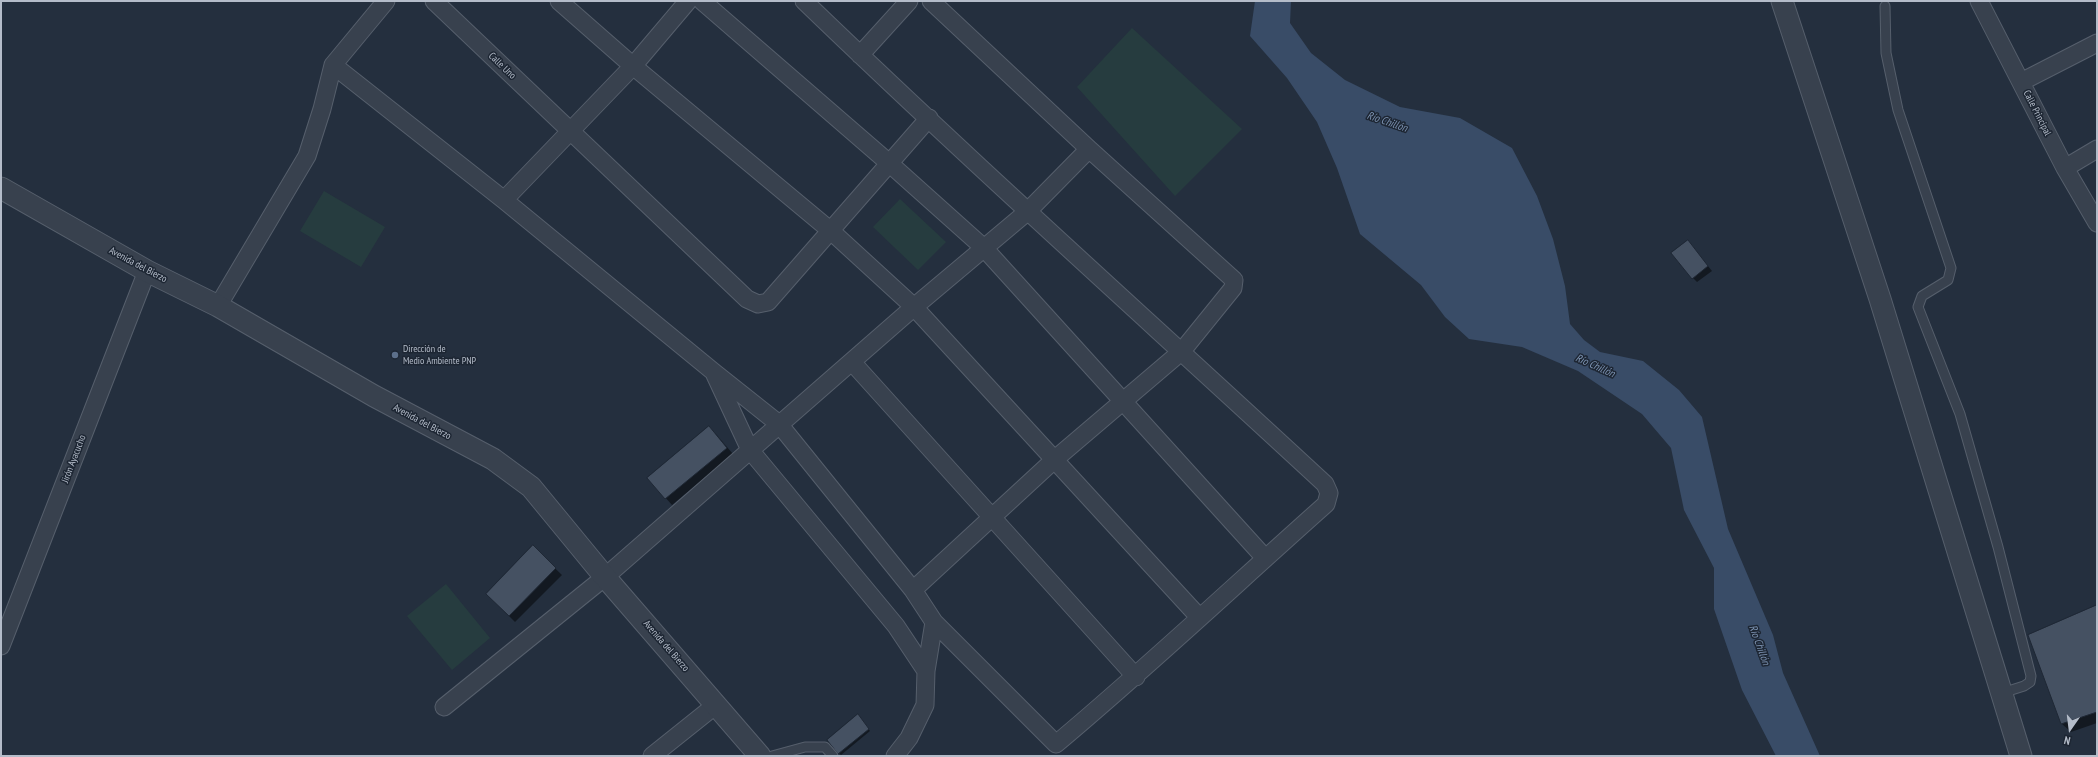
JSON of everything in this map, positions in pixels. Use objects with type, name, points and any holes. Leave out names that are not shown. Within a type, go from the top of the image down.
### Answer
[{"type":"street","points":[[218,306],[307,156],[333,66],[386,1]]},
{"type":"street","name":"Calle Uno","points":[[434,1],[747,299],[758,304],[768,302],[929,118]]},
{"type":"street","points":[[559,1],[633,66],[831,231],[914,307],[1199,617]]},
{"type":"street","points":[[504,200],[633,66],[688,1]]},
{"type":"street","points":[[702,1],[889,163],[984,248],[1265,558]]},
{"type":"street","points":[[333,66],[504,200],[779,424],[914,590],[934,622],[1056,744],[1136,677],[1199,617],[1326,504],[1329,493],[1325,484],[1182,351],[1027,212],[804,1]]},
{"type":"street","points":[[860,55],[910,1]]},
{"type":"street","points":[[914,590],[1054,460],[1182,351],[1232,288],[1234,280],[1089,149],[930,1]]},
{"type":"street","points":[[1782,1],[1880,299],[2021,756]]},
{"type":"street","name":"Calle Principal","points":[[1979,1],[2064,168],[2097,222]]},
{"type":"street","points":[[2021,82],[2097,43]]},
{"type":"street","points":[[444,706],[605,577],[914,307],[1027,212],[1089,149]]},
{"type":"street","points":[[2064,168],[2097,149]]},
{"type":"street","name":"Avenida del Bierzo","points":[[1,188],[147,271],[218,306],[374,396],[493,459],[531,486],[605,577],[717,704],[760,756]]},
{"type":"street","name":"Jirón Ayacucho","points":[[1,646],[147,271]]},
{"type":"street","points":[[852,362],[1136,677]]},
{"type":"street","points":[[715,373],[750,450],[896,626],[926,671]]},
{"type":"street","points":[[895,756],[909,738],[925,705],[926,671],[934,622]]},
{"type":"street","points":[[652,756],[717,704]]},
{"type":"lane","points":[[1885,6],[1886,53],[1898,110],[1952,268],[1948,280],[1922,296],[1918,307],[1960,414],[1998,547],[2031,676],[2030,682],[2024,686],[2002,693]]},
{"type":"lane","points":[[772,756],[805,747],[825,747],[833,756]]},
{"type":"green space","points":[[1132,28],[1242,129],[1175,196],[1077,87]]},
{"type":"green space","points":[[324,191],[385,227],[361,267],[300,231]]},
{"type":"green space","points":[[900,199],[946,242],[918,270],[873,227]]},
{"type":"green space","points":[[446,584],[490,638],[452,670],[407,616]]},
{"type":"water","name":"Río Chillón","points":[[1255,1],[1291,1],[1290,23],[1311,53],[1345,80],[1400,107],[1460,118],[1512,148],[1537,196],[1553,239],[1565,286],[1570,324],[1584,340],[1600,352],[1643,361],[1679,390],[1702,417],[1728,529],[1773,635],[1783,673],[1820,756],[1776,756],[1742,690],[1714,609],[1714,568],[1684,510],[1671,448],[1642,414],[1578,371],[1522,347],[1469,339],[1445,317],[1421,285],[1360,234],[1337,168],[1317,122],[1287,78],[1250,36]]},
{"type":"building","points":[[1688,240],[1708,266],[1692,279],[1671,253]]},
{"type":"building","points":[[709,426],[727,448],[665,499],[647,478]]},
{"type":"building","points":[[533,545],[556,568],[509,616],[486,594]]},
{"type":"building","points":[[2097,605],[2097,712],[2061,724],[2028,635]]},
{"type":"building","points":[[858,714],[869,729],[838,754],[827,740]]},
{"type":"place","name":"Dirección de Medio Ambiente PNP","points":[[395,355]]}]
